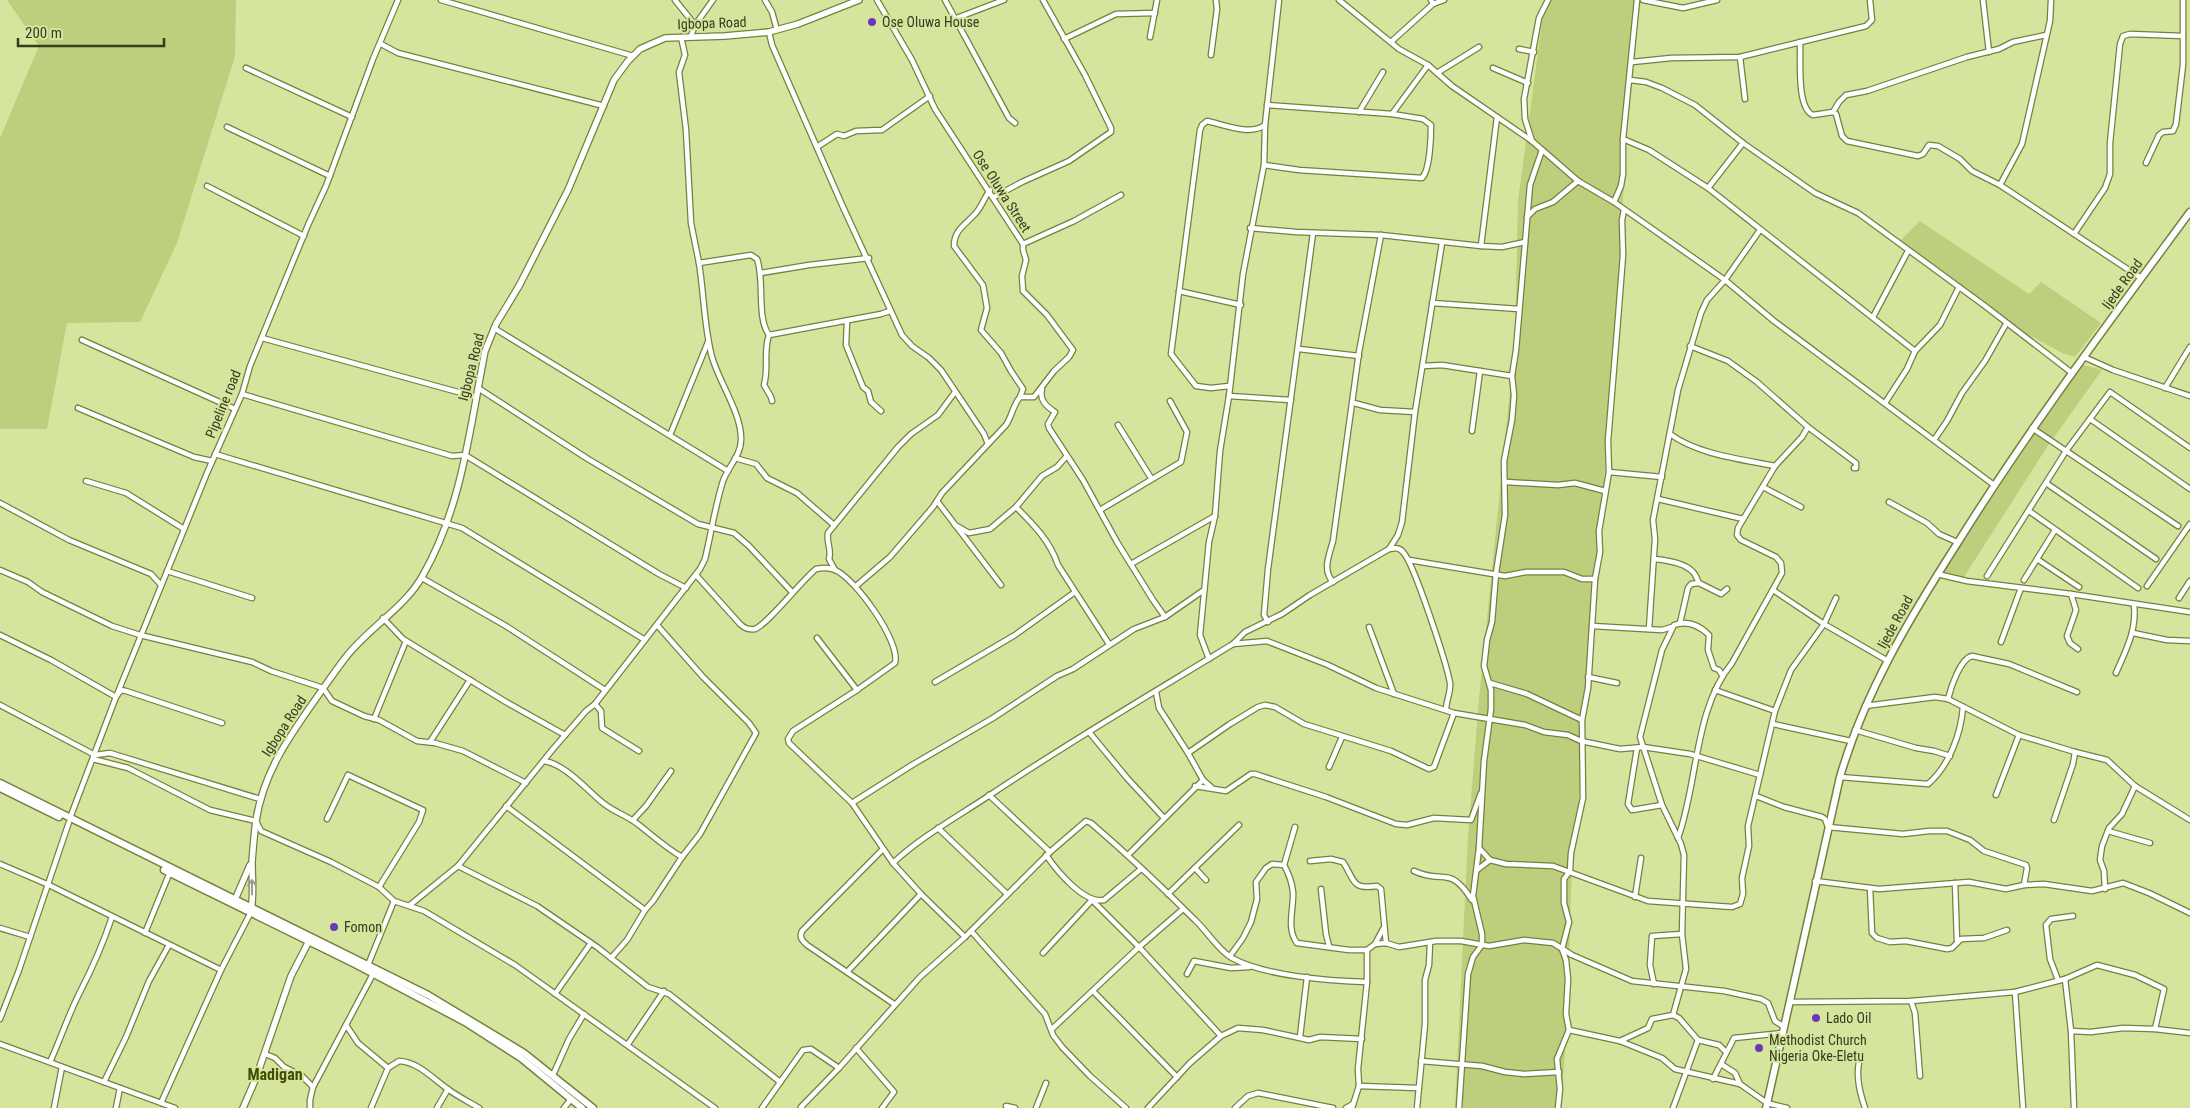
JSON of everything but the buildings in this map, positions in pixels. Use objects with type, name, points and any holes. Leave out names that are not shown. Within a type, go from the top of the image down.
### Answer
[{"type":"main road","name":"Ijede Road","points":[[1766,1106],[1815,881],[1840,777],[1851,741],[1865,706],[1937,574],[1994,485],[2032,428],[2190,212]]},
{"type":"main road","points":[[0,783],[170,872],[368,965],[468,1017],[524,1053],[593,1108]]},
{"type":"main road","points":[[0,788],[70,820],[234,902]]},
{"type":"main road","points":[[251,909],[309,942],[425,1000],[495,1041],[521,1058],[582,1108]]},
{"type":"street","name":"Pipeline road","points":[[0,1019],[116,696],[166,571],[242,394],[262,338],[330,176],[372,59],[381,44],[398,0]]},
{"type":"street","points":[[441,0],[633,56]]},
{"type":"street","points":[[675,0],[695,25]]},
{"type":"street","points":[[691,36],[695,25],[713,0]]},
{"type":"street","points":[[765,0],[772,12],[777,30]]},
{"type":"street","name":"Igbopa Road","points":[[252,861],[260,799],[272,766],[297,725],[345,658],[365,634],[410,595],[422,578],[438,547],[448,523],[465,455],[485,351],[494,328],[519,286],[552,223],[614,80],[640,49],[654,41],[665,38],[749,35],[769,32],[859,0]]},
{"type":"street","name":"Ose Oluwa Street","points":[[877,0],[912,60],[935,109],[990,190],[1023,244],[1026,260],[1022,276],[1023,291],[1047,315],[1073,350],[1069,357],[1043,385]]},
{"type":"street","points":[[944,0],[974,56],[986,73],[1010,120],[1016,123]]},
{"type":"street","points":[[954,19],[1004,0]]},
{"type":"street","points":[[994,197],[1068,161],[1111,132],[1111,128],[1089,84],[1042,0]]},
{"type":"street","points":[[1150,37],[1157,0]]},
{"type":"street","points":[[1211,55],[1217,9],[1216,0]]},
{"type":"street","points":[[1209,659],[1200,635],[1209,542],[1215,516],[1220,451],[1229,396],[1250,228],[1264,164],[1265,125],[1279,0]]},
{"type":"street","points":[[1339,0],[1399,48],[1428,65],[1452,86],[1532,141],[1578,181],[1614,202],[1725,280],[1774,321],[1994,485]]},
{"type":"street","points":[[1392,41],[1432,2],[1444,0]]},
{"type":"street","points":[[1532,141],[1524,114],[1524,99],[1539,18],[1548,0]]},
{"type":"street","points":[[1614,202],[1621,186],[1623,174],[1623,138],[1637,0]]},
{"type":"street","points":[[1643,0],[1683,8],[1717,0]]},
{"type":"street","points":[[1632,62],[1671,58],[1740,57],[1866,26],[1872,20],[1870,0]]},
{"type":"street","points":[[1983,0],[1989,52]]},
{"type":"street","points":[[2000,185],[2022,144],[2050,21],[2051,0]]},
{"type":"street","points":[[2146,163],[2159,135],[2163,132],[2173,131],[2176,124],[2184,65],[2184,0]]},
{"type":"street","points":[[1064,39],[1116,14],[1155,13]]},
{"type":"street","points":[[769,32],[775,53],[890,311],[907,341],[941,370],[984,434],[988,444]]},
{"type":"street","points":[[2074,234],[2105,188],[2110,174],[2110,143],[2120,44],[2123,36],[2130,34],[2183,36]]},
{"type":"street","points":[[1800,42],[1801,94],[1805,109],[1813,115],[1833,112],[1842,98],[1846,96],[1967,57],[1989,52],[2013,42],[2046,35]]},
{"type":"street","points":[[410,905],[458,866],[565,735],[586,711],[595,704],[696,575],[705,559],[719,496],[728,471],[740,447],[741,435],[726,389],[716,370],[708,341],[699,263],[691,223],[686,130],[679,72],[684,55],[681,37]]},
{"type":"street","points":[[381,44],[398,53],[604,106]]},
{"type":"street","points":[[1437,73],[1479,47]]},
{"type":"street","points":[[1519,49],[1534,52]]},
{"type":"street","points":[[1740,57],[1744,99]]},
{"type":"street","points":[[1392,114],[1428,65]]},
{"type":"street","points":[[246,68],[352,117]]},
{"type":"street","points":[[1493,68],[1528,83]]},
{"type":"street","points":[[1359,112],[1384,72]]},
{"type":"street","points":[[1630,80],[1646,82],[1662,88],[1695,105],[1743,143],[1824,198],[1858,213],[2072,373]]},
{"type":"street","points":[[817,147],[837,134],[844,136],[856,131],[882,130],[930,96]]},
{"type":"street","points":[[1264,164],[1299,170],[1422,178],[1428,165],[1431,125],[1423,119],[1392,114],[1267,105]]},
{"type":"street","points":[[1833,112],[1836,114],[1842,136],[1847,141],[1918,156],[1923,154],[1929,145],[1934,144],[1960,159],[1977,174],[2000,185],[2142,278]]},
{"type":"street","points":[[1481,246],[1497,117]]},
{"type":"street","points":[[1230,386],[1211,388],[1196,386],[1170,354],[1202,125],[1207,121],[1249,130],[1259,130],[1265,125]]},
{"type":"street","points":[[226,127],[330,176]]},
{"type":"street","points":[[1623,138],[1649,150],[1708,188],[1915,351]]},
{"type":"street","points":[[1708,188],[1743,143]]},
{"type":"street","points":[[1473,902],[1490,718],[1491,690],[1484,666],[1487,640],[1492,622],[1496,573],[1505,515],[1506,482],[1504,456],[1512,420],[1514,395],[1512,376],[1516,350],[1527,217],[1532,176],[1542,150]]},
{"type":"street","points":[[1527,217],[1535,209],[1554,202],[1578,181]]},
{"type":"street","points":[[206,186],[304,236]]},
{"type":"street","points":[[856,586],[890,556],[942,493],[1010,419],[1020,397],[1023,388],[1010,372],[1001,353],[981,330],[988,308],[983,285],[954,246],[955,235],[976,213],[990,190]]},
{"type":"street","points":[[1023,244],[1074,221],[1121,195]]},
{"type":"street","points":[[1558,1108],[1560,1089],[1557,1060],[1569,1030],[1566,1014],[1568,984],[1566,960],[1562,949],[1569,922],[1564,903],[1564,879],[1570,871],[1571,853],[1582,798],[1584,771],[1581,741],[1582,720],[1588,677],[1595,579],[1600,552],[1599,531],[1609,472],[1608,441],[1623,248],[1622,220],[1624,210]]},
{"type":"street","points":[[1250,228],[1314,233],[1381,235],[1481,246],[1502,247],[1525,242]]},
{"type":"street","points":[[1649,629],[1654,559],[1653,526],[1678,390],[1690,346],[1701,312],[1708,300],[1725,280],[1760,230]]},
{"type":"street","points":[[1268,622],[1264,615],[1268,569],[1314,233]]},
{"type":"street","points":[[1333,582],[1326,574],[1326,569],[1354,403],[1359,356],[1381,235]]},
{"type":"street","points":[[1389,549],[1398,535],[1402,522],[1415,412],[1442,243]]},
{"type":"street","points":[[1873,317],[1908,251]]},
{"type":"street","points":[[699,263],[750,255],[757,259],[762,273],[761,303],[765,327],[769,335],[765,350],[768,363],[764,385],[772,397],[772,401]]},
{"type":"street","points":[[762,273],[868,258]]},
{"type":"street","points":[[1885,404],[1905,374],[1915,351],[1940,326],[1959,287]]},
{"type":"street","points":[[1179,291],[1241,305]]},
{"type":"street","points":[[1432,303],[1519,309]]},
{"type":"street","points":[[769,335],[890,311]]},
{"type":"street","points":[[846,321],[846,344],[863,387],[868,391],[871,402],[881,411]]},
{"type":"street","points":[[1934,440],[1948,421],[1962,392],[1985,361],[2006,324]]},
{"type":"street","points":[[494,328],[728,471]]},
{"type":"street","points":[[262,338],[476,397]]},
{"type":"street","points":[[82,340],[235,409]]},
{"type":"street","points":[[670,435],[708,341]]},
{"type":"street","points":[[1690,346],[1728,361],[1856,464],[1856,468],[1854,468]]},
{"type":"street","points":[[2165,388],[2190,347]]},
{"type":"street","points":[[1299,348],[1359,356]]},
{"type":"street","points":[[2084,357],[2113,370],[2190,396]]},
{"type":"street","points":[[1423,366],[1442,365],[1512,376]]},
{"type":"street","points":[[1472,431],[1480,371]]},
{"type":"street","points":[[1020,397],[1034,397],[1043,385]]},
{"type":"street","points":[[1043,385],[1041,395],[1045,406],[1055,412],[1048,424],[1049,428],[1066,457],[1081,477],[1152,600],[1166,617]]},
{"type":"street","points":[[478,388],[605,469],[698,524],[734,534],[760,557],[792,592]]},
{"type":"street","points":[[955,392],[938,415],[911,434],[898,447],[851,507],[834,525],[827,538],[831,554],[830,562],[836,570],[856,586],[876,610],[896,659],[895,663],[858,690],[794,731],[788,739],[789,743],[852,803],[893,863],[921,894],[965,937]]},
{"type":"street","points":[[1986,576],[2066,451],[2110,392],[2190,448]]},
{"type":"street","points":[[242,394],[452,456],[465,455],[659,574],[686,588]]},
{"type":"street","points":[[1229,396],[1291,400]]},
{"type":"street","points":[[1100,510],[1151,478],[1181,462],[1188,432],[1170,401]]},
{"type":"street","points":[[1354,403],[1380,410],[1415,412]]},
{"type":"street","points":[[78,408],[194,457],[212,461]]},
{"type":"street","points":[[2090,419],[2190,490]]},
{"type":"street","points":[[1118,425],[1151,478]]},
{"type":"street","points":[[1678,838],[1687,810],[1710,701],[1722,675],[1732,663],[1782,573],[1781,563],[1776,558],[1741,540],[1737,535],[1738,528],[1775,466],[1802,437],[1808,427]]},
{"type":"street","points":[[2032,428],[2178,526]]},
{"type":"street","points":[[1670,434],[1682,442],[1718,454],[1775,466]]},
{"type":"street","points":[[215,454],[462,528],[645,640]]},
{"type":"street","points":[[955,525],[970,533],[990,528],[1016,507],[1042,476],[1057,467],[1066,457]]},
{"type":"street","points":[[736,458],[756,464],[767,478],[797,492],[834,525]]},
{"type":"street","points":[[1609,472],[1662,477]]},
{"type":"street","points":[[86,481],[126,493],[184,529]]},
{"type":"street","points":[[1506,482],[1558,485],[1575,483],[1605,491]]},
{"type":"street","points":[[2046,483],[2156,559]]},
{"type":"street","points":[[1764,487],[1801,507]]},
{"type":"street","points":[[1658,500],[1743,519]]},
{"type":"street","points":[[937,501],[1000,586]]},
{"type":"street","points":[[1889,502],[1927,523],[1939,534],[1957,542]]},
{"type":"street","points":[[0,503],[69,540],[151,574],[161,585]]},
{"type":"street","points":[[1016,507],[1040,530],[1075,592],[1109,644]]},
{"type":"street","points":[[2029,511],[2138,588]]},
{"type":"street","points":[[1131,564],[1215,516]]},
{"type":"street","points":[[2147,586],[2190,524]]},
{"type":"street","points":[[2024,580],[2055,530]]},
{"type":"street","points":[[893,863],[938,828],[1040,761],[1233,644],[1245,632],[1268,622],[1389,549],[1398,548],[1403,550],[1409,560],[1447,671],[1450,685],[1446,710]]},
{"type":"street","points":[[1654,559],[1670,561],[1689,568],[1695,574],[1699,583]]},
{"type":"street","points":[[2037,559],[2079,587]]},
{"type":"street","points":[[1409,560],[1505,576],[1526,572],[1564,572],[1582,578],[1595,579]]},
{"type":"street","points":[[696,575],[740,624],[750,629],[756,629],[772,616],[792,592],[816,569],[836,570]]},
{"type":"street","points":[[0,570],[28,582],[42,592],[112,626],[140,635],[252,662],[270,671],[323,688],[332,700],[417,741],[430,742],[463,751],[526,783]]},
{"type":"street","points":[[166,571],[252,598]]},
{"type":"street","points":[[1937,574],[1967,581],[2190,612]]},
{"type":"street","points":[[422,578],[506,626],[605,690]]},
{"type":"street","points":[[1680,623],[1688,588],[1691,584],[1699,583],[1721,594],[1727,589]]},
{"type":"street","points":[[2179,598],[2189,583]]},
{"type":"street","points":[[2001,642],[2021,588]]},
{"type":"street","points":[[852,803],[912,765],[993,718],[1057,676],[1073,669],[1134,629],[1166,617],[1204,590]]},
{"type":"street","points":[[1773,590],[1824,624],[1888,661]]},
{"type":"street","points":[[934,682],[1015,634],[1075,592]]},
{"type":"street","points":[[2071,594],[2076,610],[2067,636],[2070,643],[2078,648]]},
{"type":"street","points":[[1479,848],[1490,860],[1506,864],[1554,866],[1653,902],[1732,907],[1740,904],[1744,894],[1742,878],[1749,846],[1748,826],[1775,711],[1791,670],[1824,624],[1836,598]]},
{"type":"street","points":[[2116,673],[2132,633],[2135,616],[2134,604]]},
{"type":"street","points":[[383,618],[406,641],[565,735]]},
{"type":"street","points":[[1592,626],[1662,630],[1680,623],[1697,626],[1709,635],[1708,650],[1714,668],[1719,670],[1722,675]]},
{"type":"street","points":[[611,958],[627,940],[645,910],[654,901],[682,857],[704,829],[756,734],[749,723],[703,677],[657,625]]},
{"type":"street","points":[[1369,627],[1394,694]]},
{"type":"street","points":[[1672,627],[1658,664],[1640,737],[1662,805],[1684,855],[1682,934],[1686,969],[1673,1015]]},
{"type":"street","points":[[1662,630],[1668,635]]},
{"type":"street","points":[[2132,633],[2167,640],[2190,641]]},
{"type":"street","points":[[0,635],[51,660],[116,696],[121,690],[126,691],[222,723]]},
{"type":"street","points":[[818,638],[858,690]]},
{"type":"street","points":[[374,719],[406,641]]},
{"type":"street","points":[[1233,644],[1267,641],[1394,694],[1454,714],[1490,718],[1525,725],[1544,732],[1564,734],[1581,741],[1620,748],[1643,747],[1697,756],[1760,775]]},
{"type":"street","points":[[1948,699],[1957,675],[1968,657],[1972,656],[2010,664],[2077,692]]},
{"type":"street","points":[[1588,677],[1617,683]]},
{"type":"street","points":[[430,742],[470,680]]},
{"type":"street","points":[[1490,683],[1527,694],[1582,720]]},
{"type":"street","points":[[1491,690],[1496,686]]},
{"type":"street","points":[[1715,690],[1775,711]]},
{"type":"street","points":[[1156,692],[1158,708],[1188,753],[1203,780],[1220,792],[1226,791],[1251,774],[1255,774],[1326,797],[1396,824],[1407,824],[1434,818],[1470,820],[1479,829]]},
{"type":"street","points":[[1865,706],[1935,697],[1948,699],[2019,735],[2107,760],[2135,786],[2190,820]]},
{"type":"street","points":[[595,704],[601,711],[602,728],[639,751]]},
{"type":"street","points":[[0,705],[94,757],[134,771],[210,810],[256,821],[261,831],[331,862],[379,888],[394,901],[424,911],[515,965],[715,1108]]},
{"type":"street","points":[[1188,753],[1258,706],[1270,705],[1304,724],[1391,751],[1429,769],[1434,767],[1454,714]]},
{"type":"street","points":[[1840,777],[1928,784],[1935,778],[1950,756],[1960,725],[1963,707]]},
{"type":"street","points":[[1773,724],[1851,741]]},
{"type":"street","points":[[1855,730],[1916,748],[1934,750],[1950,756]]},
{"type":"street","points":[[1089,732],[1127,778],[1164,818]]},
{"type":"street","points":[[1996,795],[2019,735]]},
{"type":"street","points":[[1329,767],[1342,737]]},
{"type":"street","points":[[1637,748],[1628,804],[1632,810],[1662,805]]},
{"type":"street","points":[[2054,820],[2073,764],[2075,752]]},
{"type":"street","points":[[94,757],[110,754],[260,799]]},
{"type":"street","points":[[544,761],[553,763],[584,785],[608,806],[633,820],[665,847],[682,857]]},
{"type":"street","points":[[633,820],[646,806],[671,771]]},
{"type":"street","points":[[327,820],[348,775],[423,810],[424,813],[420,822],[379,888]]},
{"type":"street","points":[[1128,856],[1203,780]]},
{"type":"street","points":[[1195,786],[1212,788]]},
{"type":"street","points":[[2105,889],[2104,870],[2100,860],[2102,846],[2108,831],[2123,811],[2135,786]]},
{"type":"street","points":[[1470,820],[1482,789]]},
{"type":"street","points":[[989,795],[1048,854],[1075,887],[1092,900],[1139,947],[1221,1036]]},
{"type":"street","points":[[1756,796],[1784,807],[1822,817],[1825,819],[1828,827],[1903,834],[1947,831],[1970,840],[1984,851],[2026,866],[2024,885]]},
{"type":"street","points":[[506,806],[645,910]]},
{"type":"street","points":[[802,1108],[920,977],[965,937],[1048,854],[1086,821],[1091,823],[1128,856],[1230,956],[1253,967]]},
{"type":"street","points":[[1168,894],[1239,826]]},
{"type":"street","points":[[938,828],[1007,894]]},
{"type":"street","points":[[1295,828],[1284,866],[1290,876],[1293,894],[1291,934],[1297,943],[1349,950],[1367,950],[1375,944],[1384,928]]},
{"type":"street","points":[[2108,831],[2150,843]]},
{"type":"street","points":[[883,849],[808,924],[800,935],[801,940],[807,945],[894,1004]]},
{"type":"street","points":[[1635,896],[1641,858]]},
{"type":"street","points":[[1310,861],[1331,859],[1343,862],[1355,884],[1363,888],[1377,886],[1381,889],[1386,943]]},
{"type":"street","points":[[1475,874],[1478,868],[1490,860]]},
{"type":"street","points":[[234,902],[252,861]]},
{"type":"street","points":[[162,1103],[221,970],[251,909],[252,861]]},
{"type":"street","points":[[0,864],[49,885],[221,970]]},
{"type":"street","points":[[1230,956],[1244,938],[1251,922],[1256,899],[1256,882],[1260,875],[1272,864],[1284,866]]},
{"type":"street","points":[[458,866],[537,906],[591,943],[648,987],[664,991],[780,1082]]},
{"type":"street","points":[[1195,868],[1206,880]]},
{"type":"street","points":[[1043,953],[1092,900],[1104,900],[1141,869]]},
{"type":"street","points":[[1414,871],[1421,874],[1450,876],[1465,888],[1473,902],[1482,934],[1482,945],[1472,957],[1468,974],[1460,1108]]},
{"type":"street","points":[[146,933],[170,872]]},
{"type":"street","points":[[1815,881],[1886,889],[1974,882],[2006,889],[2024,885],[2053,885],[2092,891],[2123,884],[2190,912]]},
{"type":"street","points":[[1870,888],[1872,933],[1877,938],[1890,942],[1906,941],[1947,949],[1952,948],[1957,941],[1955,883]]},
{"type":"street","points":[[1321,889],[1329,946]]},
{"type":"street","points":[[847,972],[921,894]]},
{"type":"street","points":[[368,965],[394,901]]},
{"type":"street","points":[[1052,1029],[1139,947],[1183,909]]},
{"type":"street","points":[[2058,980],[2050,959],[2047,922],[2051,919],[2072,916]]},
{"type":"street","points":[[50,1062],[79,993],[87,981],[102,946],[112,917]]},
{"type":"street","points":[[0,928],[30,938]]},
{"type":"street","points":[[1957,941],[1984,938],[2007,930]]},
{"type":"street","points":[[971,931],[1044,1014],[1062,1047],[1090,1076],[1126,1108]]},
{"type":"street","points":[[1654,984],[1650,965],[1652,936],[1682,934]]},
{"type":"street","points":[[1375,944],[1386,943],[1399,947],[1430,942],[1461,941],[1482,945],[1502,945],[1528,940],[1553,943],[1572,955],[1632,981],[1724,991],[1761,1000],[1768,1003],[1775,1021],[1783,1030]]},
{"type":"street","points":[[243,1108],[265,1054],[291,976],[309,942]]},
{"type":"street","points":[[1417,1108],[1425,1024],[1425,980],[1429,965],[1430,942]]},
{"type":"street","points":[[555,994],[591,943]]},
{"type":"street","points":[[104,1082],[126,1037],[149,981],[169,945]]},
{"type":"street","points":[[1346,1108],[1352,1106],[1359,1086],[1358,1069],[1367,982],[1367,950]]},
{"type":"street","points":[[1566,960],[1572,955]]},
{"type":"street","points":[[1187,974],[1194,961],[1231,968],[1253,967],[1324,980],[1367,982]]},
{"type":"street","points":[[1789,1002],[1911,1001],[2015,992],[2033,989],[2065,979],[2097,965],[2135,975],[2161,987],[2164,992],[2155,1029]]},
{"type":"street","points":[[310,1108],[313,1087],[373,974]]},
{"type":"street","points":[[1300,1037],[1307,977]]},
{"type":"street","points":[[2065,979],[2072,1031],[2072,1108]]},
{"type":"street","points":[[628,1044],[664,991]]},
{"type":"street","points":[[1093,991],[1176,1077]]},
{"type":"street","points":[[2015,992],[2023,1108]]},
{"type":"street","points":[[1911,1001],[1915,1013],[1920,1076]]},
{"type":"street","points":[[553,1075],[569,1040],[584,1014]]},
{"type":"street","points":[[1620,1041],[1648,1028],[1652,1019],[1673,1015],[1684,1021],[1698,1040],[1719,1045],[1726,1052]]},
{"type":"street","points":[[346,1025],[358,1043],[388,1068]]},
{"type":"street","points":[[1148,1108],[1176,1077],[1221,1036],[1242,1027],[1309,1040],[1320,1037],[1362,1039]]},
{"type":"street","points":[[2072,1031],[2091,1032],[2119,1028],[2155,1029],[2190,1033]]},
{"type":"street","points":[[1569,1030],[1620,1041],[1658,1056],[1672,1068],[1740,1084]]},
{"type":"street","points":[[1713,1079],[1730,1042],[1737,1037],[1783,1030]]},
{"type":"street","points":[[1673,1108],[1698,1040]]},
{"type":"street","points":[[0,1044],[175,1108]]},
{"type":"street","points":[[762,1108],[803,1050],[808,1048],[839,1068]]},
{"type":"street","points":[[856,1048],[894,1092],[882,1108]]},
{"type":"street","points":[[265,1054],[275,1058],[284,1067],[302,1076],[313,1087]]},
{"type":"street","points":[[1421,1061],[1462,1064],[1524,1074],[1559,1072]]},
{"type":"street","points":[[371,1108],[388,1068],[396,1062],[403,1062],[428,1073],[448,1090],[479,1108]]},
{"type":"street","points":[[1859,1062],[1858,1079],[1866,1108]]},
{"type":"street","points":[[1721,1064],[1735,1074],[1740,1084],[1766,1106],[1787,1108]]},
{"type":"street","points":[[54,1108],[62,1067]]},
{"type":"street","points":[[1036,1108],[1046,1083]]},
{"type":"street","points":[[1359,1086],[1418,1088]]},
{"type":"street","points":[[116,1108],[120,1088]]},
{"type":"street","points":[[437,1108],[448,1090]]},
{"type":"street","points":[[1235,1108],[1248,1096],[1258,1093],[1334,1108]]},
{"type":"street","points":[[564,1108],[571,1099]]},
{"type":"street","points":[[1006,1106],[1015,1108]]},
{"type":"green space","points":[[7,0],[236,0],[235,56],[177,243],[140,322],[67,323],[47,429],[0,429],[0,138],[39,46]]},
{"type":"green space","points":[[1545,0],[1639,0],[1625,157],[1621,242],[1595,607],[1571,890],[1568,1010],[1561,1108],[1455,1108],[1468,836],[1479,699],[1515,340],[1518,201]]},
{"type":"green space","points":[[1920,221],[2029,294],[2041,282],[2101,323],[2075,357],[2062,353],[2020,330],[1899,242]]},
{"type":"green space","points":[[2083,365],[2102,370],[2047,447],[1964,577],[1944,572],[2003,477],[2079,368]]},
{"type":"place","name":"Ose Oluwa House","points":[[872,22]]},
{"type":"place","name":"Fomon","points":[[334,927]]},
{"type":"place","name":"Lado Oil","points":[[1816,1018]]},
{"type":"place","name":"Methodist Church Nigeria Oke-Eletu","points":[[1759,1048]]},
{"type":"district","name":"Madigan","points":[[275,1074]]}]
